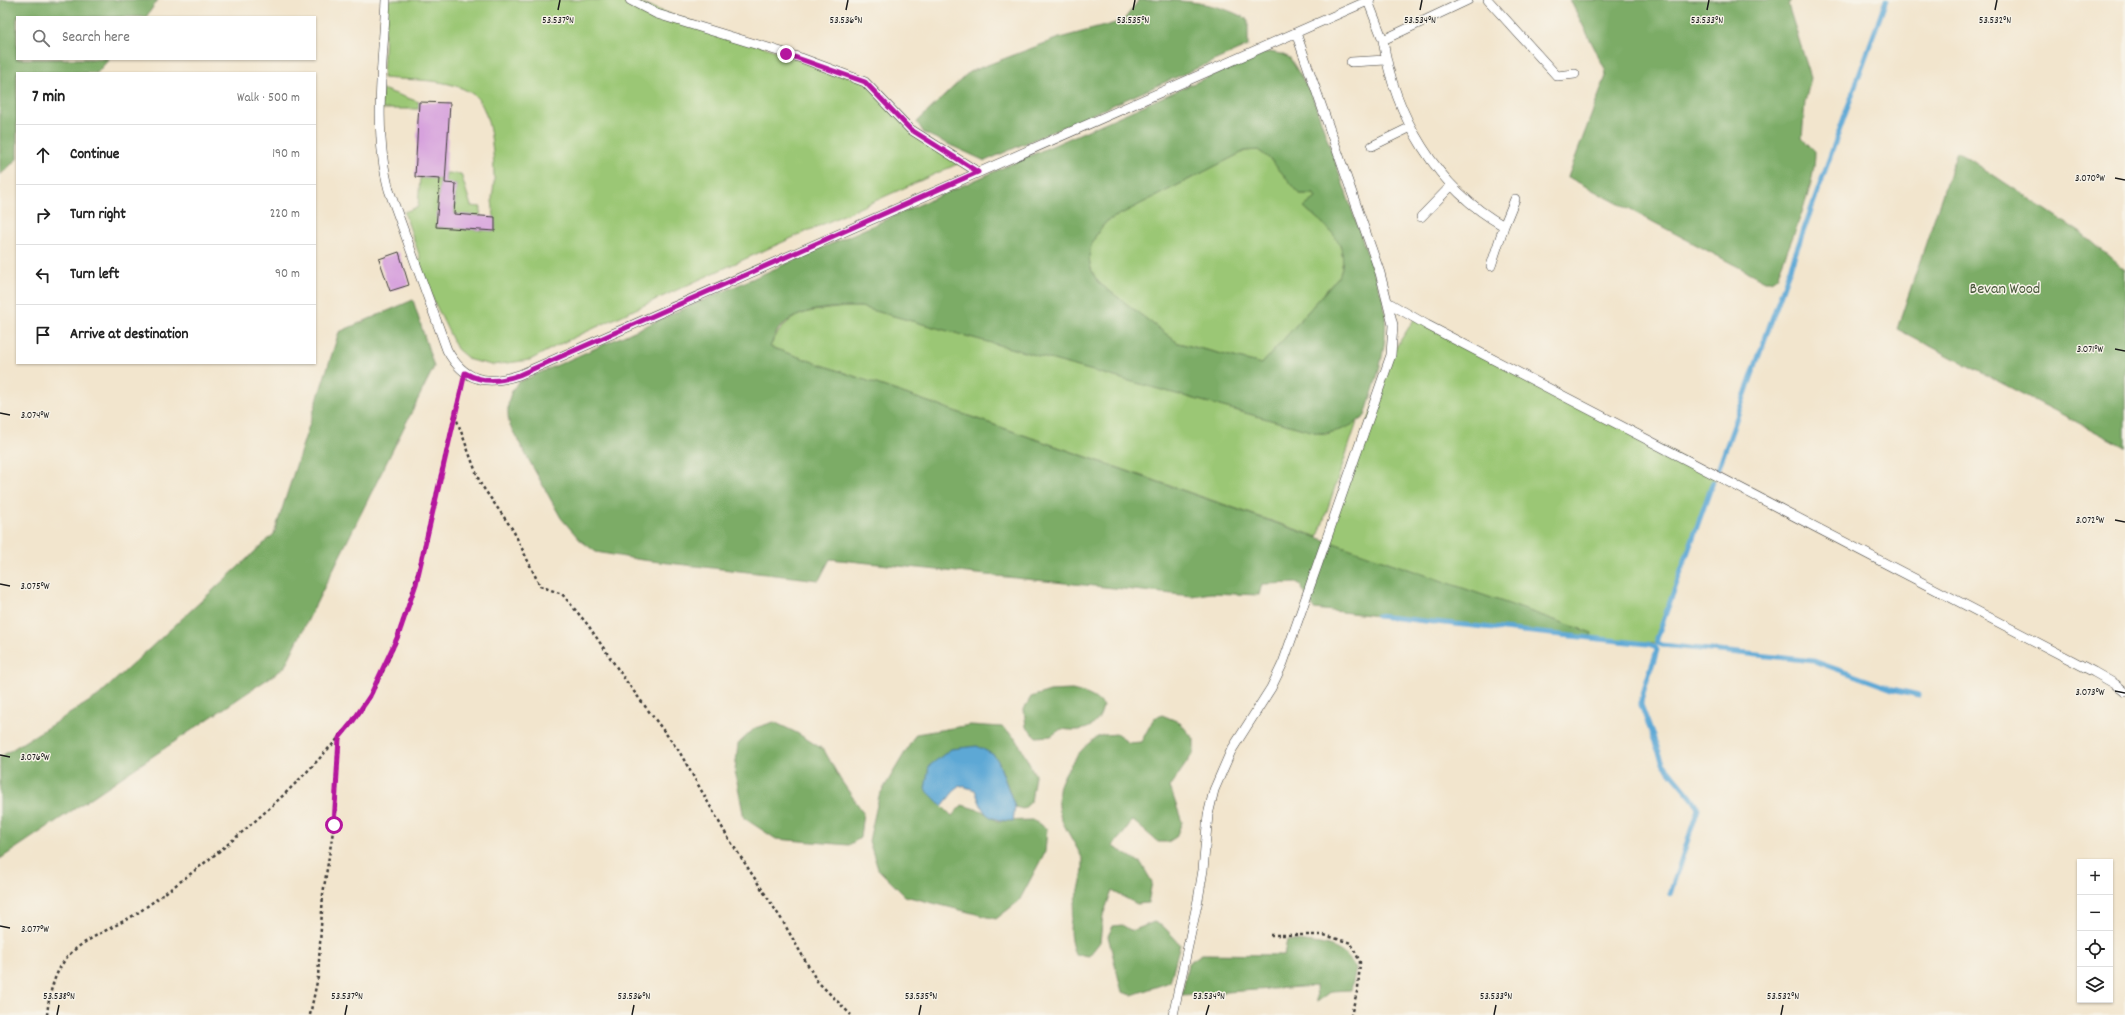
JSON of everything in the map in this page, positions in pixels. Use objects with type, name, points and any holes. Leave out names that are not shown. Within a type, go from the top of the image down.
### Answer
[{"type":"lane","points":[[386,0],[381,110],[383,166],[389,190],[447,350],[454,364],[465,373],[476,379],[504,380],[519,375],[1369,0],[1383,40],[1386,60],[1395,91],[1411,126],[1451,186],[1471,205],[1504,226]]},
{"type":"lane","points":[[630,0],[657,14],[801,58],[865,82],[910,129],[978,172]]},
{"type":"lane","points":[[1383,40],[1468,0]]},
{"type":"lane","points":[[1488,0],[1557,76],[1575,74]]},
{"type":"lane","points":[[1172,1015],[1198,900],[1203,870],[1208,815],[1214,790],[1231,751],[1271,688],[1289,648],[1390,359],[1393,325],[1389,303],[1378,266],[1296,32]]},
{"type":"lane","points":[[1351,62],[1386,60]]},
{"type":"lane","points":[[1372,146],[1411,126]]},
{"type":"lane","points":[[1421,217],[1451,186]]},
{"type":"lane","points":[[1491,266],[1504,226],[1516,199]]},
{"type":"lane","points":[[1389,303],[1427,325],[2094,672],[2115,684],[2125,692]]},
{"type":"path","points":[[47,1015],[49,998],[54,982],[60,967],[70,955],[82,945],[140,911],[249,826],[288,791],[339,738],[370,696],[398,636],[416,584],[465,373]]},
{"type":"path","points":[[455,415],[480,483],[513,530],[540,586],[562,594],[588,625],[626,681],[679,751],[727,836],[782,920],[817,980],[851,1015]]},
{"type":"path","points":[[310,1015],[318,977],[323,894],[334,825],[339,738]]},
{"type":"path","points":[[1270,935],[1324,935],[1351,942],[1360,962],[1358,988],[1351,1015]]},
{"type":"green space","points":[[0,0],[158,0],[147,16],[16,16],[16,60],[108,60],[98,72],[16,72],[16,160],[0,175]]},
{"type":"green space","points":[[386,0],[630,0],[865,82],[910,129],[962,162],[718,271],[562,343],[530,360],[492,365],[470,360],[457,349],[415,262],[421,260],[404,212],[418,207],[420,178],[440,179],[437,227],[495,231],[492,200],[494,179],[493,157],[488,121],[480,101],[464,89],[453,85],[430,81],[383,78]]},
{"type":"green space","points":[[1139,0],[1195,2],[1222,8],[1235,13],[1248,20],[1248,46],[985,161],[924,133],[917,122],[969,72],[1056,39],[1123,21]]},
{"type":"green space","points":[[1570,0],[1791,0],[1788,5],[1811,78],[1805,102],[1802,138],[1815,151],[1814,165],[1807,197],[1777,277],[1771,281],[1765,281],[1568,177],[1606,76],[1605,69]]},
{"type":"green space","points":[[1270,52],[1281,54],[1290,58],[1312,95],[1384,302],[1385,332],[1381,360],[1365,416],[1354,423],[1336,431],[1318,433],[861,307],[828,308],[805,313],[795,317],[786,322],[778,330],[770,347],[1592,633],[1589,639],[1314,609],[1299,583],[1262,584],[1259,595],[1211,593],[1192,596],[830,559],[819,580],[642,560],[596,552],[580,540],[561,518],[510,426],[508,402],[512,391],[519,382],[1262,53]],"holes":[[[1258,150],[1270,159],[1300,194],[1314,194],[1316,198],[1304,207],[1328,228],[1334,236],[1339,244],[1343,263],[1340,275],[1262,364],[1178,343],[1099,283],[1094,275],[1089,259],[1090,251],[1092,243],[1107,221],[1245,151]]]},
{"type":"green space","points":[[382,89],[419,102],[419,109],[381,109]]},
{"type":"green space","points":[[1258,150],[1270,159],[1300,194],[1314,194],[1316,198],[1304,207],[1328,228],[1334,236],[1342,253],[1343,263],[1340,275],[1262,364],[1178,343],[1099,283],[1094,275],[1089,259],[1092,243],[1107,221],[1245,151]]},
{"type":"green space","name":"Bevan Wood","points":[[1957,151],[2084,235],[2125,270],[2125,447],[1897,329]]},
{"type":"green space","points":[[446,173],[461,174],[471,206],[481,207],[480,216],[454,214],[456,184],[445,183]]},
{"type":"green space","points":[[413,300],[434,367],[284,668],[0,859],[0,757],[98,696],[274,534],[339,332]]},
{"type":"green space","points":[[845,307],[861,307],[1318,433],[1327,434],[1357,422],[1318,537],[770,347],[784,325],[792,319],[810,312]]},
{"type":"green space","points":[[1415,318],[1716,476],[1657,638],[1658,643],[1589,639],[1592,633],[1327,541],[1391,355]]},
{"type":"green space","points":[[1072,690],[1089,695],[1103,706],[1101,714],[1097,720],[1088,728],[1076,730],[1061,729],[1051,736],[1036,737],[1026,727],[1024,709],[1031,697],[1050,691]]},
{"type":"green space","points":[[1162,715],[1179,722],[1194,739],[1194,752],[1170,787],[1182,822],[1176,837],[1168,842],[1158,842],[1132,820],[1124,833],[1112,846],[1141,863],[1152,882],[1148,903],[1137,904],[1112,891],[1103,915],[1100,942],[1089,956],[1075,954],[1071,941],[1070,929],[1071,918],[1080,885],[1083,861],[1061,818],[1059,801],[1060,784],[1074,759],[1087,744],[1094,739],[1102,735],[1116,734],[1129,743],[1141,742],[1154,718]]},
{"type":"green space","points":[[774,722],[797,733],[824,750],[840,779],[863,812],[860,838],[849,845],[776,839],[744,818],[735,771],[738,744],[755,728]]},
{"type":"green space","points":[[970,725],[1002,727],[1017,740],[1035,775],[1031,802],[1023,809],[1015,807],[998,761],[925,789],[952,816],[962,805],[982,811],[997,821],[1033,820],[1047,829],[1045,852],[1019,901],[996,919],[905,896],[878,869],[869,841],[879,796],[916,734]]},
{"type":"green space","points":[[1154,922],[1164,927],[1180,944],[1170,982],[1132,995],[1122,992],[1108,936],[1113,926],[1122,925],[1132,931]]},
{"type":"green space","points":[[1287,940],[1326,946],[1343,953],[1356,969],[1351,990],[1332,991],[1317,1002],[1316,986],[1182,995],[1188,963],[1202,954],[1284,955]]},
{"type":"water","points":[[977,746],[994,755],[998,761],[1015,807],[1013,821],[997,819],[987,814],[981,805],[975,790],[959,785],[942,806],[925,789],[929,766],[951,749]]},
{"type":"building","points":[[419,102],[450,103],[445,183],[456,184],[454,214],[495,217],[495,231],[436,227],[440,179],[415,177]]},
{"type":"building","points":[[399,252],[409,285],[390,291],[379,259]]},
{"type":"waterway","points":[[1718,470],[1886,0]]},
{"type":"waterway","points":[[1713,482],[1657,638],[1658,643],[1662,645],[1814,661],[1892,689],[1919,695]]},
{"type":"waterway","points":[[1377,616],[1648,644],[1654,646],[1657,650],[1641,705],[1663,763],[1696,803],[1698,809],[1670,894]]},
{"type":"route","points":[[334,825],[339,738],[370,696],[398,636],[416,584],[465,373],[476,379],[490,380],[504,380],[519,375],[978,172],[910,129],[865,82],[832,71],[801,58],[786,54]]}]
